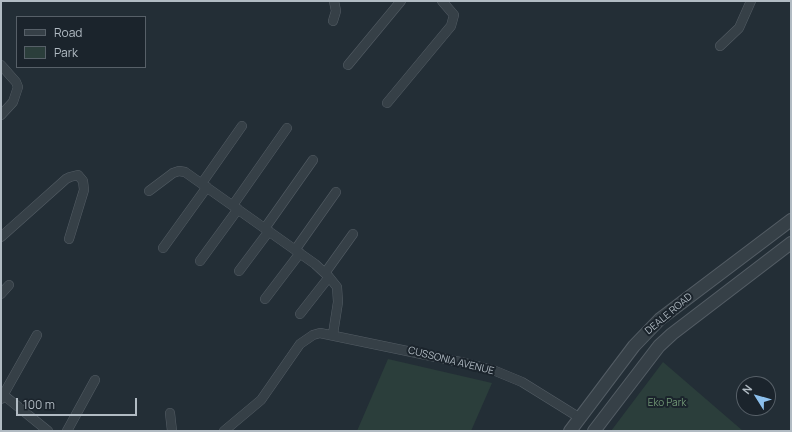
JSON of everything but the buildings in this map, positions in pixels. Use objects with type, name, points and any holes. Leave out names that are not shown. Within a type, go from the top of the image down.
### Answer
[{"type":"street","points":[[333,21],[336,11],[334,1]]},
{"type":"street","points":[[348,66],[401,1]]},
{"type":"street","points":[[387,103],[451,26],[454,15],[442,1]]},
{"type":"street","points":[[720,46],[739,28],[751,1]]},
{"type":"street","points":[[1,65],[16,82],[18,87],[12,102],[1,115]]},
{"type":"street","points":[[163,248],[242,126]]},
{"type":"street","points":[[200,262],[287,128]]},
{"type":"street","points":[[239,271],[313,160]]},
{"type":"street","points":[[149,191],[172,173],[179,171],[184,172],[205,185],[297,251],[327,275],[337,287],[338,294],[333,334]]},
{"type":"street","points":[[1,237],[66,180],[78,175],[83,181],[84,190],[69,239]]},
{"type":"street","points":[[265,299],[336,192]]},
{"type":"street","name":"DEALE ROAD","points":[[570,431],[612,373],[646,332],[660,318],[791,220]]},
{"type":"street","points":[[300,314],[353,234]]},
{"type":"street","name":"DEALE ROAD","points":[[594,431],[610,408],[659,346],[791,243]]},
{"type":"street","points":[[729,267],[742,281]]},
{"type":"street","points":[[1,294],[9,285]]},
{"type":"street","name":"CUSSONIA AVENUE","points":[[224,431],[261,400],[300,344],[313,335],[320,333],[333,334],[465,363],[500,373],[528,385],[580,418]]},
{"type":"street","points":[[37,335],[2,396],[48,431]]},
{"type":"street","points":[[67,431],[94,380]]},
{"type":"street","points":[[580,418],[602,414],[610,408]]},
{"type":"street","points":[[170,413],[172,431]]},
{"type":"street","points":[[580,418],[586,423],[589,431]]},
{"type":"green space","points":[[388,359],[492,383],[471,431],[357,431]]},
{"type":"green space","name":"Eko Park","points":[[663,362],[743,431],[611,431]]}]
